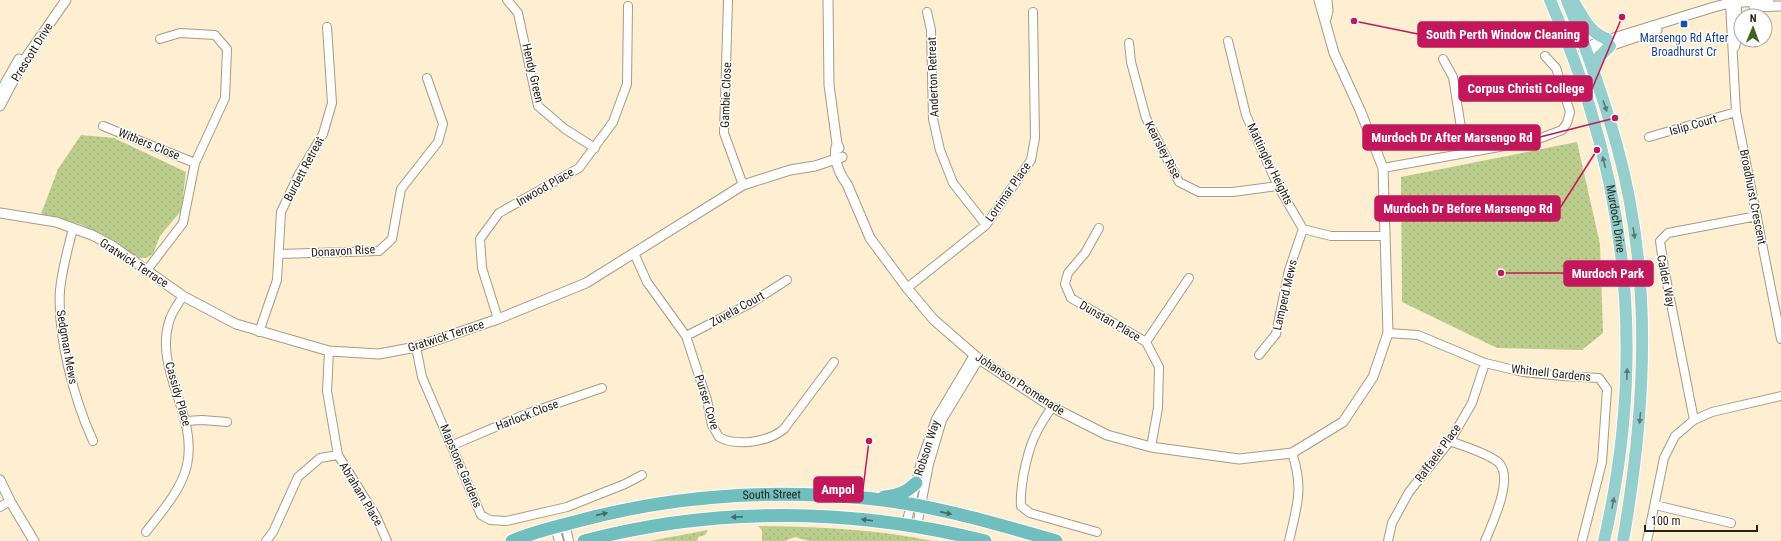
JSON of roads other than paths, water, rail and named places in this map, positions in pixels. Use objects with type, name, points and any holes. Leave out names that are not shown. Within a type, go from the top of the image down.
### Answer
[{"type":"highway","points":[[866,498],[897,496],[910,489],[916,483]]},
{"type":"highway","name":"South Street","points":[[512,541],[560,525],[653,504],[694,499],[798,494],[866,498],[916,506],[1004,526],[1056,541]]},
{"type":"highway","name":"South Street","points":[[584,541],[665,525],[738,516],[831,517],[912,525],[985,541]]},
{"type":"main road","name":"Murdoch Drive","points":[[1549,0],[1567,42],[1590,107],[1607,172],[1619,236],[1628,330],[1624,425],[1616,484],[1604,541]]},
{"type":"main road","name":"Murdoch Drive","points":[[1567,0],[1593,69],[1622,168],[1634,230],[1641,290],[1643,340],[1640,419],[1623,541]]},
{"type":"main road","points":[[1572,0],[1589,28],[1608,43],[1593,69]]},
{"type":"street","name":"Prescott Drive","points":[[0,93],[18,60],[59,0]]},
{"type":"street","name":"Prescott Drive","points":[[0,106],[23,62],[66,0]]},
{"type":"street","name":"Hendy Green","points":[[507,0],[518,13],[538,106],[565,129],[595,148]]},
{"type":"street","name":"Johanson Promenade","points":[[829,1],[829,84],[837,144],[834,150],[840,161],[841,177],[847,184],[870,238],[907,288],[934,320],[976,357],[1052,407],[1107,435],[1151,448],[1239,459],[1292,453],[1344,422],[1373,378],[1388,333],[1383,168],[1360,110],[1334,53],[1326,19],[1321,11],[1319,0]]},
{"type":"street","name":"Johanson Promenade","points":[[1326,19],[1328,11],[1327,0]]},
{"type":"street","points":[[1567,42],[1596,51],[1608,43],[1734,6],[1769,0]]},
{"type":"street","name":"Gambie Close","points":[[728,1],[724,133],[742,185]]},
{"type":"street","name":"Inwood Place","points":[[498,319],[482,268],[480,239],[499,213],[579,168],[613,122],[627,84],[628,6]]},
{"type":"street","points":[[1734,6],[1781,6]]},
{"type":"street","name":"Broadhurst Crescent","points":[[1734,6],[1737,37],[1734,54],[1736,112],[1778,310],[1781,339]]},
{"type":"street","name":"Anderton Retreat","points":[[927,12],[931,30],[933,119],[940,150],[953,183],[986,225]]},
{"type":"street","name":"Lorrimar Place","points":[[907,288],[986,225],[1031,160],[1035,138],[1033,12]]},
{"type":"street","name":"Burdett Retreat","points":[[259,332],[277,280],[281,212],[299,174],[323,134],[332,103],[327,27]]},
{"type":"street","points":[[147,270],[183,223],[194,163],[225,98],[227,50],[215,35],[180,33],[160,39]]},
{"type":"street","name":"Mattingley Heights","points":[[1228,41],[1246,115],[1278,186],[1303,229]]},
{"type":"street","name":"Kearsley Rise","points":[[1129,43],[1132,62],[1146,118],[1179,182],[1199,192],[1234,192],[1278,186]]},
{"type":"street","points":[[1586,49],[1583,53],[1583,66],[1587,82],[1590,107]]},
{"type":"street","points":[[1383,168],[1533,141],[1557,132],[1565,127],[1570,116],[1568,102],[1556,68],[1544,56]]},
{"type":"street","points":[[1443,59],[1453,77],[1465,153]]},
{"type":"street","name":"Donavon Rise","points":[[279,254],[379,251],[392,239],[401,189],[438,142],[443,124],[426,78]]},
{"type":"street","name":"Islip Court","points":[[1649,138],[1736,112]]},
{"type":"street","name":"Withers Close","points":[[103,126],[194,163]]},
{"type":"street","name":"Gratwick Terrace","points":[[0,213],[38,218],[73,228],[111,245],[183,296],[218,316],[259,332],[329,351],[379,354],[416,347],[498,319],[586,283],[742,185],[790,170],[815,166],[826,167],[840,161]]},
{"type":"street","name":"Calder Way","points":[[1694,420],[1660,241],[1668,233],[1757,216]]},
{"type":"street","name":"Sedgman Mews","points":[[73,228],[62,271],[60,317],[77,400],[93,440]]},
{"type":"street","name":"Dunstan Place","points":[[1100,228],[1085,252],[1068,273],[1065,284],[1071,298],[1146,342],[1159,367],[1158,408],[1151,448]]},
{"type":"street","points":[[1303,229],[1331,236],[1384,236]]},
{"type":"street","name":"Lamperd Mews","points":[[1259,355],[1276,334],[1289,270],[1303,229]]},
{"type":"street","name":"Purser Cove","points":[[634,254],[648,282],[686,336],[707,400],[715,432],[719,437],[732,442],[766,439],[776,436],[784,429],[834,362]]},
{"type":"street","points":[[1146,342],[1189,278]]},
{"type":"street","name":"Zuvela Court","points":[[686,336],[751,303],[787,280]]},
{"type":"street","name":"Cassidy Place","points":[[146,532],[176,491],[184,476],[189,443],[186,421],[169,366],[166,341],[169,321],[183,296]]},
{"type":"street","name":"Whitnell Gardens","points":[[1388,333],[1418,335],[1485,363],[1523,372],[1599,378],[1607,389],[1602,462],[1582,541]]},
{"type":"street","name":"Mapstone Gardens","points":[[416,347],[422,377],[453,445],[481,515],[490,520],[506,521],[567,507],[625,484],[642,475]]},
{"type":"street","name":"Abraham Place","points":[[329,351],[327,391],[338,455],[376,516],[387,541]]},
{"type":"street","name":"Robson Way","points":[[916,506],[916,483],[921,462],[936,419],[976,357]]},
{"type":"street","name":"Robson Way","points":[[912,525],[916,506],[942,420],[976,357]]},
{"type":"street","name":"Raffaele Place","points":[[1388,541],[1392,523],[1409,492],[1450,441],[1472,403],[1485,363]]},
{"type":"street","name":"Harlock Close","points":[[453,445],[526,414],[602,388]]},
{"type":"street","points":[[1647,541],[1664,458],[1675,436],[1694,420],[1712,412],[1781,396]]},
{"type":"street","points":[[1052,407],[1039,425],[1030,444],[1020,495],[1021,506],[1030,513],[1097,532]]},
{"type":"street","points":[[186,421],[202,420],[227,422]]},
{"type":"street","points":[[1450,441],[1493,459],[1503,469],[1504,476],[1499,507],[1485,541]]},
{"type":"street","points":[[1289,541],[1299,492],[1297,468],[1292,453]]},
{"type":"street","points":[[266,541],[273,532],[298,477],[320,458],[338,455]]},
{"type":"street","points":[[0,480],[5,504],[27,541]]},
{"type":"street","points":[[5,504],[34,541]]},
{"type":"street","points":[[1655,505],[1731,523]]},
{"type":"street","points":[[559,541],[560,525]]},
{"type":"street","points":[[560,525],[569,541]]},
{"type":"place","name":"Corpus Christi College","points":[[1622,17]]},
{"type":"place","name":"South Perth Window Cleaning","points":[[1354,21]]},
{"type":"place","name":"Marsengo Rd After Broadhurst Cr","points":[[1684,24]]},
{"type":"place","name":"Murdoch Dr After Marsengo Rd","points":[[1615,118]]},
{"type":"place","name":"Murdoch Dr Before Marsengo Rd","points":[[1597,150]]},
{"type":"place","name":"Murdoch Park","points":[[1501,273]]},
{"type":"place","name":"Ampol","points":[[869,441]]}]
